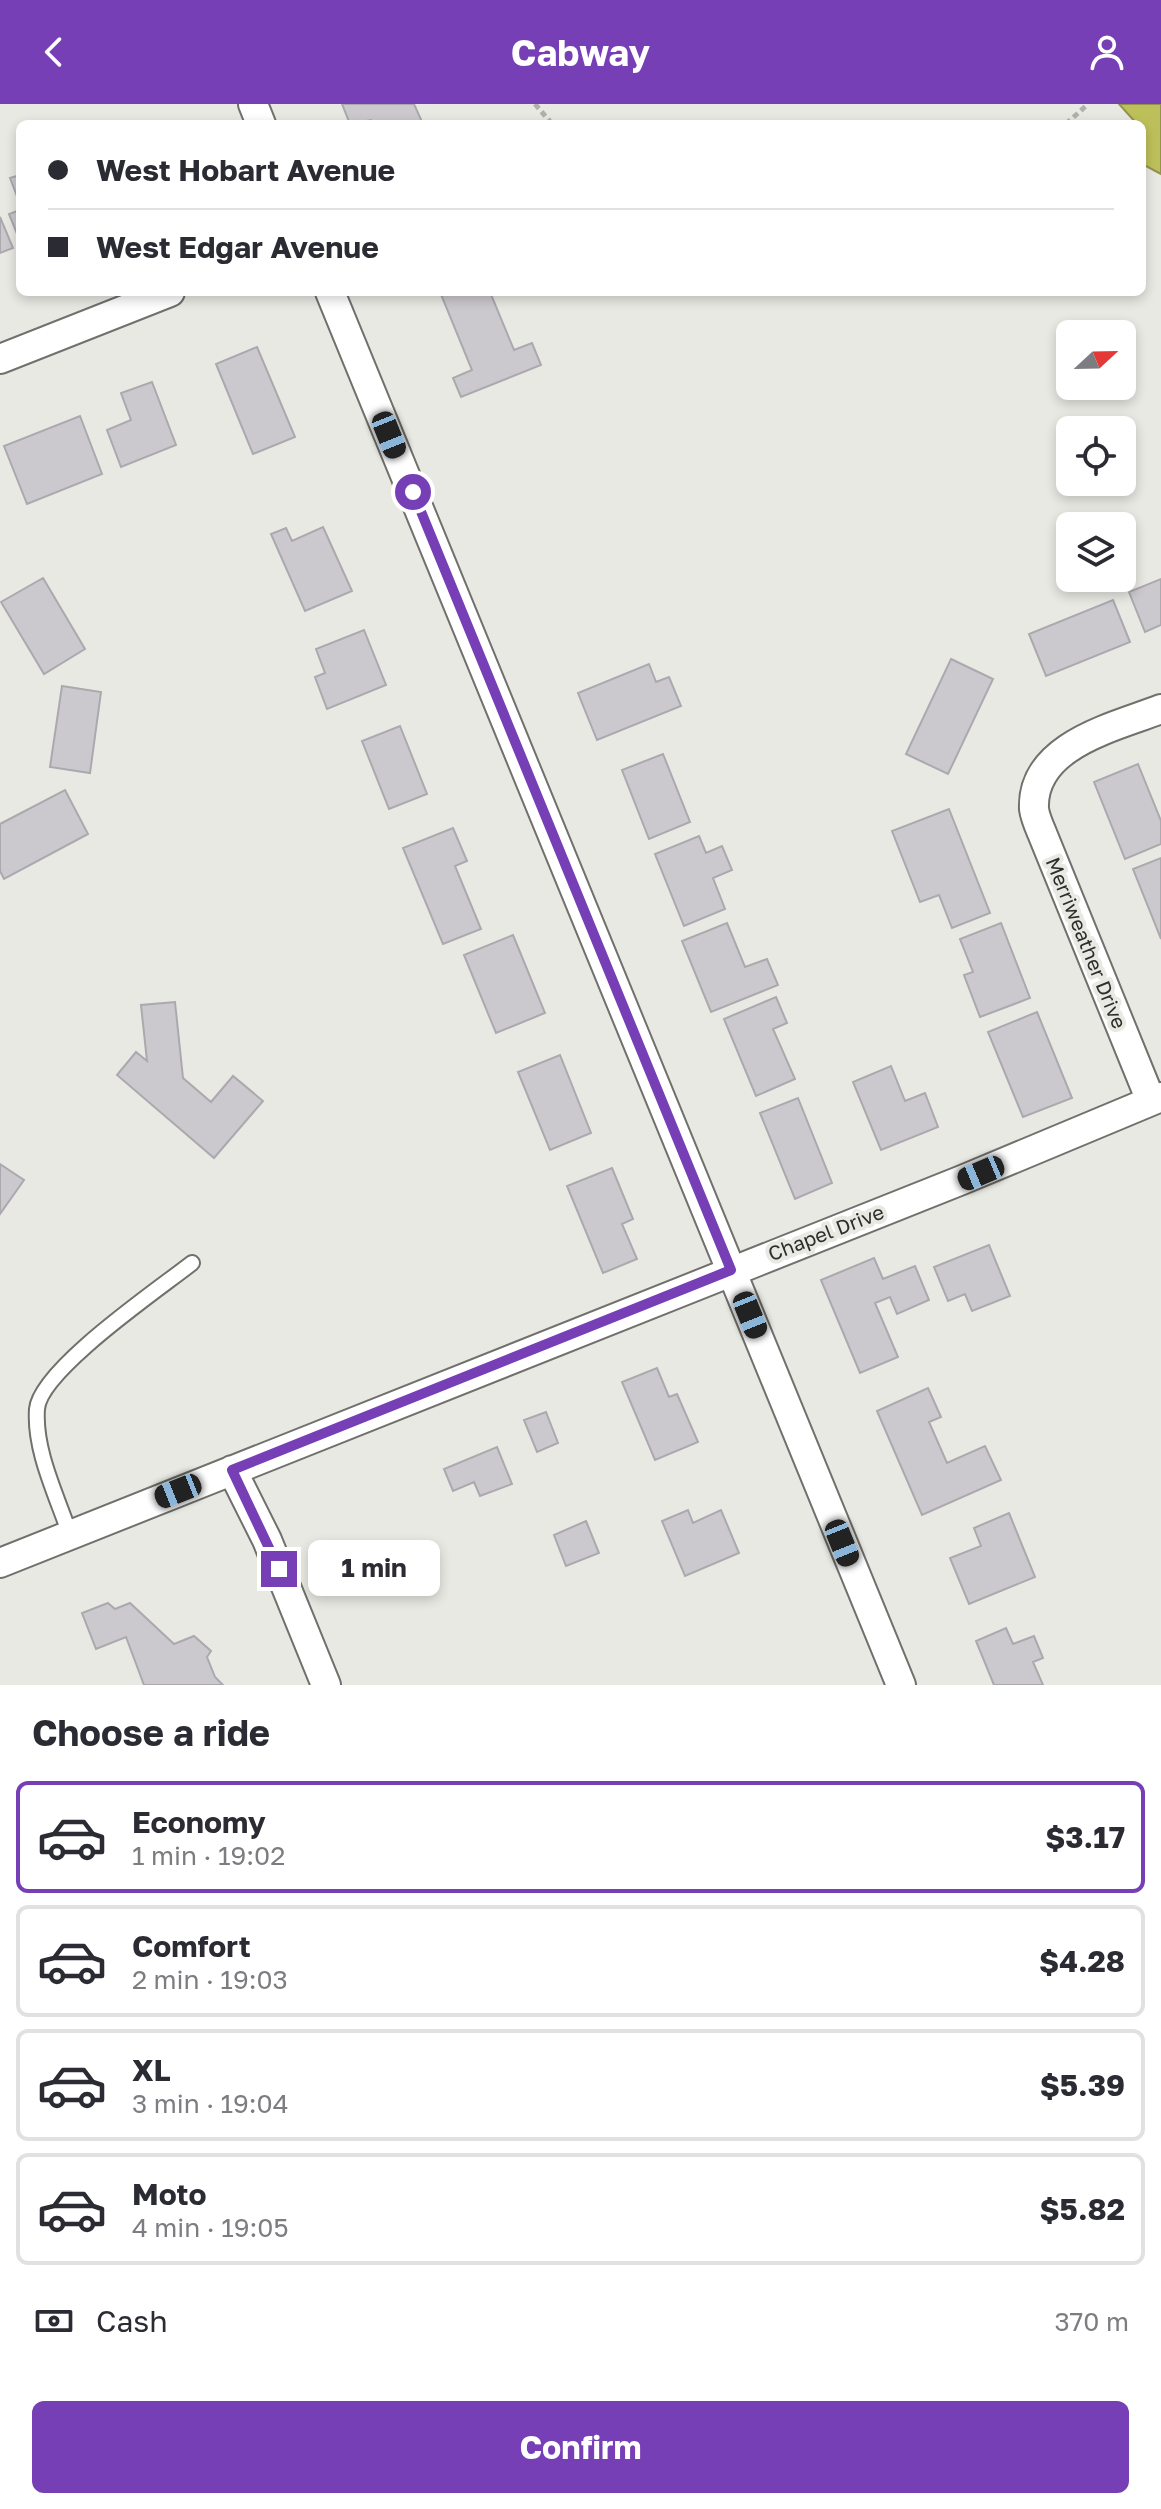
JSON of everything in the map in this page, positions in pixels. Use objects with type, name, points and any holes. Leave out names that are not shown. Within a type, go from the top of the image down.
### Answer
[{"type":"street","points":[[0,359],[160,296]]},
{"type":"street","points":[[332,296],[901,1685]]},
{"type":"street","name":"Merriweather Drive","points":[[1156,1099],[1034,809],[1040,783],[1049,766],[1071,747],[1161,709]]},
{"type":"street","name":"Chapel Drive","points":[[0,1563],[962,1180],[1156,1099]]},
{"type":"street","points":[[232,1470],[267,1540],[326,1685]]},
{"type":"lane","points":[[70,1535],[39,1437],[37,1406],[47,1384],[70,1359],[192,1263]]},
{"type":"path","points":[[535,104],[549,120]]},
{"type":"path","points":[[1070,120],[1088,104]]},
{"type":"shaded area","points":[[1119,104],[1161,104],[1161,174],[1146,166],[1146,120],[1133,120]]},
{"type":"building","points":[[342,104],[414,104],[421,120],[371,120],[348,120]]},
{"type":"building","points":[[16,176],[16,194],[10,178]]},
{"type":"building","points":[[16,211],[16,231],[9,214]]},
{"type":"building","points":[[0,217],[13,248],[0,253]]},
{"type":"building","points":[[442,296],[492,296],[514,350],[532,343],[541,365],[461,397],[453,378],[472,370]]},
{"type":"building","points":[[257,347],[295,437],[253,454],[216,364]]},
{"type":"building","points":[[152,382],[176,445],[121,467],[107,430],[131,420],[121,393]]},
{"type":"building","points":[[80,416],[102,474],[27,504],[4,446]]},
{"type":"building","points":[[323,527],[352,591],[305,611],[271,534],[286,528],[292,541]]},
{"type":"building","points":[[43,578],[85,649],[44,674],[1,602]]},
{"type":"building","points":[[1161,579],[1161,625],[1145,632],[1129,592],[1136,592],[1136,589]]},
{"type":"building","points":[[1113,600],[1130,642],[1046,676],[1029,634]]},
{"type":"building","points":[[364,630],[386,685],[327,709],[315,677],[325,673],[316,649]]},
{"type":"building","points":[[951,659],[993,679],[948,774],[906,754]]},
{"type":"building","points":[[649,664],[656,682],[669,677],[681,706],[597,740],[578,693]]},
{"type":"building","points":[[62,686],[101,692],[90,773],[50,767]]},
{"type":"building","points":[[400,726],[427,794],[389,809],[362,741]]},
{"type":"building","points":[[663,754],[690,822],[649,839],[622,770]]},
{"type":"building","points":[[1138,764],[1161,821],[1161,844],[1125,859],[1094,782]]},
{"type":"building","points":[[65,790],[88,834],[4,879],[0,871],[0,824]]},
{"type":"building","points":[[949,809],[990,913],[952,928],[939,895],[920,902],[892,831]]},
{"type":"building","points":[[453,828],[467,861],[455,866],[481,929],[443,944],[403,848]]},
{"type":"building","points":[[699,836],[706,853],[722,846],[732,870],[713,878],[725,909],[684,926],[655,854]]},
{"type":"building","points":[[1161,858],[1161,939],[1133,869]]},
{"type":"building","points":[[727,923],[745,967],[767,959],[778,985],[711,1012],[682,941]]},
{"type":"building","points":[[1001,923],[1030,998],[980,1017],[964,975],[973,972],[960,939]]},
{"type":"building","points":[[513,935],[545,1013],[496,1033],[464,955]]},
{"type":"building","points":[[776,997],[787,1023],[773,1029],[795,1079],[756,1096],[724,1019]]},
{"type":"building","points":[[175,1002],[183,1078],[211,1102],[233,1076],[263,1101],[214,1158],[117,1075],[136,1052],[147,1061],[141,1005]]},
{"type":"building","points":[[1037,1012],[1072,1098],[1023,1117],[988,1032]]},
{"type":"building","points":[[560,1055],[591,1133],[550,1150],[518,1072]]},
{"type":"building","points":[[891,1066],[905,1101],[925,1093],[938,1127],[881,1150],[853,1082]]},
{"type":"building","points":[[798,1098],[832,1183],[795,1199],[760,1113]]},
{"type":"building","points":[[0,1164],[24,1180],[0,1214]]},
{"type":"building","points":[[612,1168],[633,1219],[622,1224],[637,1259],[603,1273],[567,1186]]},
{"type":"building","points":[[989,1245],[1010,1296],[972,1311],[965,1294],[948,1301],[934,1267]]},
{"type":"building","points":[[874,1258],[883,1279],[915,1266],[929,1300],[897,1314],[890,1297],[875,1303],[898,1357],[860,1373],[821,1280]]},
{"type":"building","points":[[657,1368],[669,1397],[677,1394],[698,1442],[655,1460],[622,1382]]},
{"type":"building","points":[[928,1388],[941,1417],[929,1422],[947,1463],[985,1446],[1001,1480],[922,1515],[877,1411]]},
{"type":"building","points":[[546,1412],[558,1443],[537,1452],[524,1420]]},
{"type":"building","points":[[497,1447],[512,1484],[480,1496],[474,1482],[453,1491],[444,1469]]},
{"type":"building","points":[[688,1510],[693,1523],[721,1510],[739,1553],[685,1576],[662,1521]]},
{"type":"building","points":[[1009,1513],[1035,1577],[969,1604],[950,1558],[981,1546],[974,1528]]},
{"type":"building","points":[[586,1521],[599,1553],[566,1566],[554,1535]]},
{"type":"building","points":[[108,1603],[115,1609],[130,1603],[174,1644],[194,1636],[211,1651],[207,1657],[215,1677],[223,1685],[144,1685],[126,1637],[96,1649],[82,1613]]},
{"type":"building","points":[[1006,1628],[1013,1644],[1034,1636],[1043,1658],[1033,1662],[1043,1685],[994,1685],[976,1641]]},
{"type":"route","points":[[279,1569],[232,1470],[731,1270],[413,492]]}]
